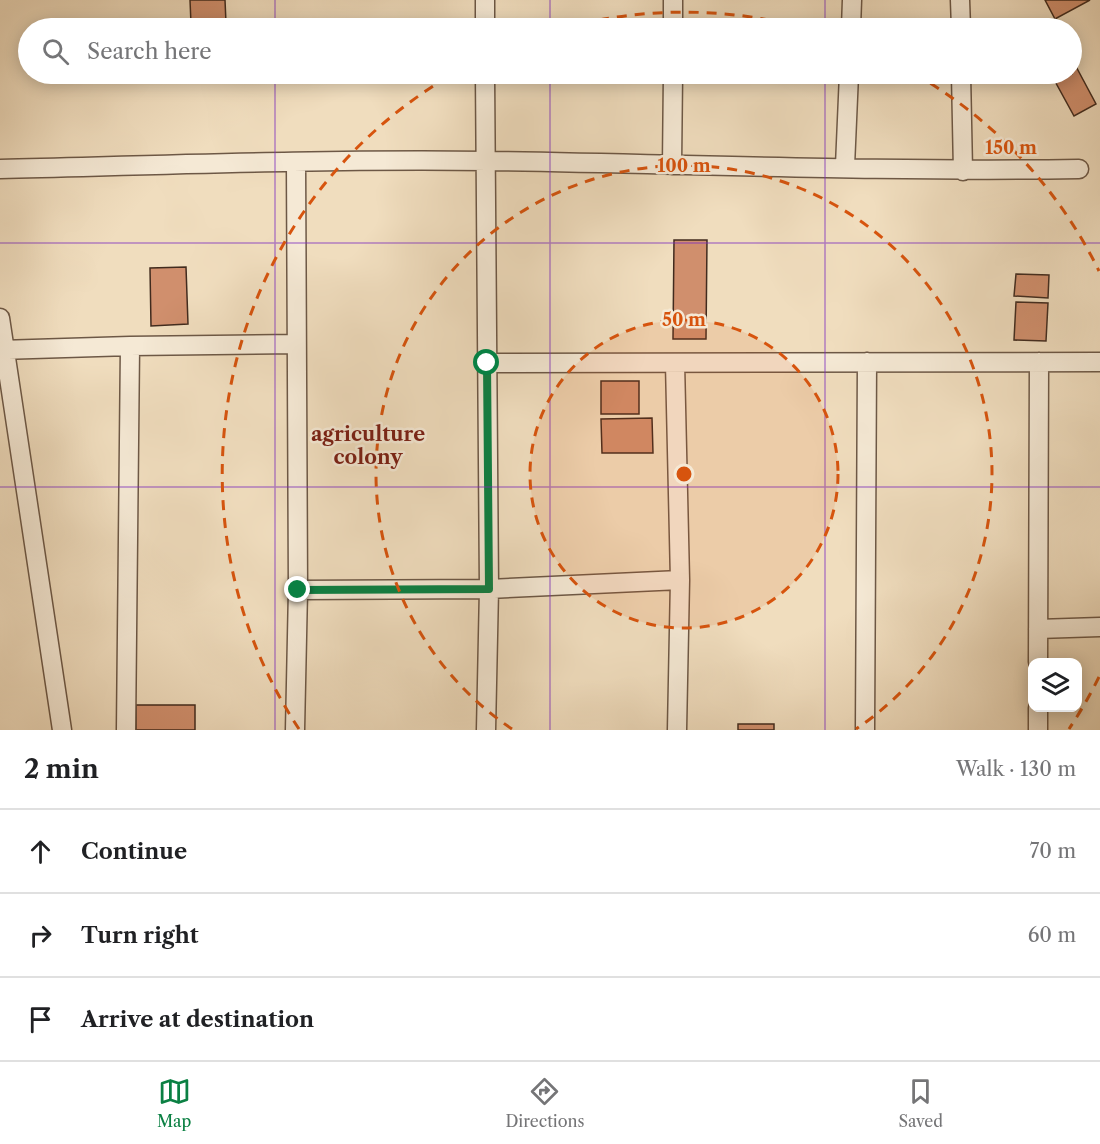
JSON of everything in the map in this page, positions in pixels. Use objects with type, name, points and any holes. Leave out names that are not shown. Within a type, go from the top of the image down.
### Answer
[{"type":"street","points":[[485,0],[485,18]]},
{"type":"street","points":[[673,0],[673,18]]},
{"type":"street","points":[[851,18],[852,0]]},
{"type":"street","points":[[960,0],[961,18]]},
{"type":"street","points":[[485,84],[489,589],[486,730]]},
{"type":"street","points":[[672,165],[673,84]]},
{"type":"street","points":[[845,166],[849,84]]},
{"type":"street","points":[[961,84],[963,171]]},
{"type":"street","points":[[0,169],[296,162],[486,161],[845,166],[963,171],[1079,169]]},
{"type":"street","points":[[295,730],[298,590],[296,162]]},
{"type":"street","points":[[0,318],[62,730]]},
{"type":"street","points":[[3,349],[296,344]]},
{"type":"street","points":[[126,730],[130,346]]},
{"type":"street","points":[[865,730],[867,362]]},
{"type":"street","points":[[1038,658],[1039,362]]},
{"type":"street","points":[[487,363],[1100,362]]},
{"type":"street","points":[[675,363],[680,580],[677,730]]},
{"type":"street","points":[[298,590],[489,589],[680,580]]},
{"type":"street","points":[[1038,629],[1100,627]]},
{"type":"street","points":[[1038,712],[1038,730]]},
{"type":"building","points":[[190,0],[225,0],[226,18],[191,18]]},
{"type":"building","points":[[1045,0],[1090,0],[1057,18],[1054,18]]},
{"type":"building","points":[[1082,78],[1096,104],[1074,116],[1056,84],[1082,84]]},
{"type":"building","points":[[674,240],[707,240],[706,339],[673,339]]},
{"type":"building","points":[[186,267],[188,324],[151,326],[150,268]]},
{"type":"building","points":[[1016,274],[1049,275],[1048,298],[1014,296]]},
{"type":"building","points":[[1016,302],[1048,303],[1046,341],[1014,340]]},
{"type":"building","points":[[601,381],[639,381],[639,414],[601,414]]},
{"type":"building","points":[[652,418],[653,453],[602,453],[601,419]]},
{"type":"building","points":[[136,705],[195,705],[195,730],[136,730]]},
{"type":"building","points":[[738,724],[774,724],[774,730],[738,730]]},
{"type":"district","name":"agriculture colony","points":[[368,446]]},
{"type":"route","points":[[298,590],[489,589],[487,363]]}]
